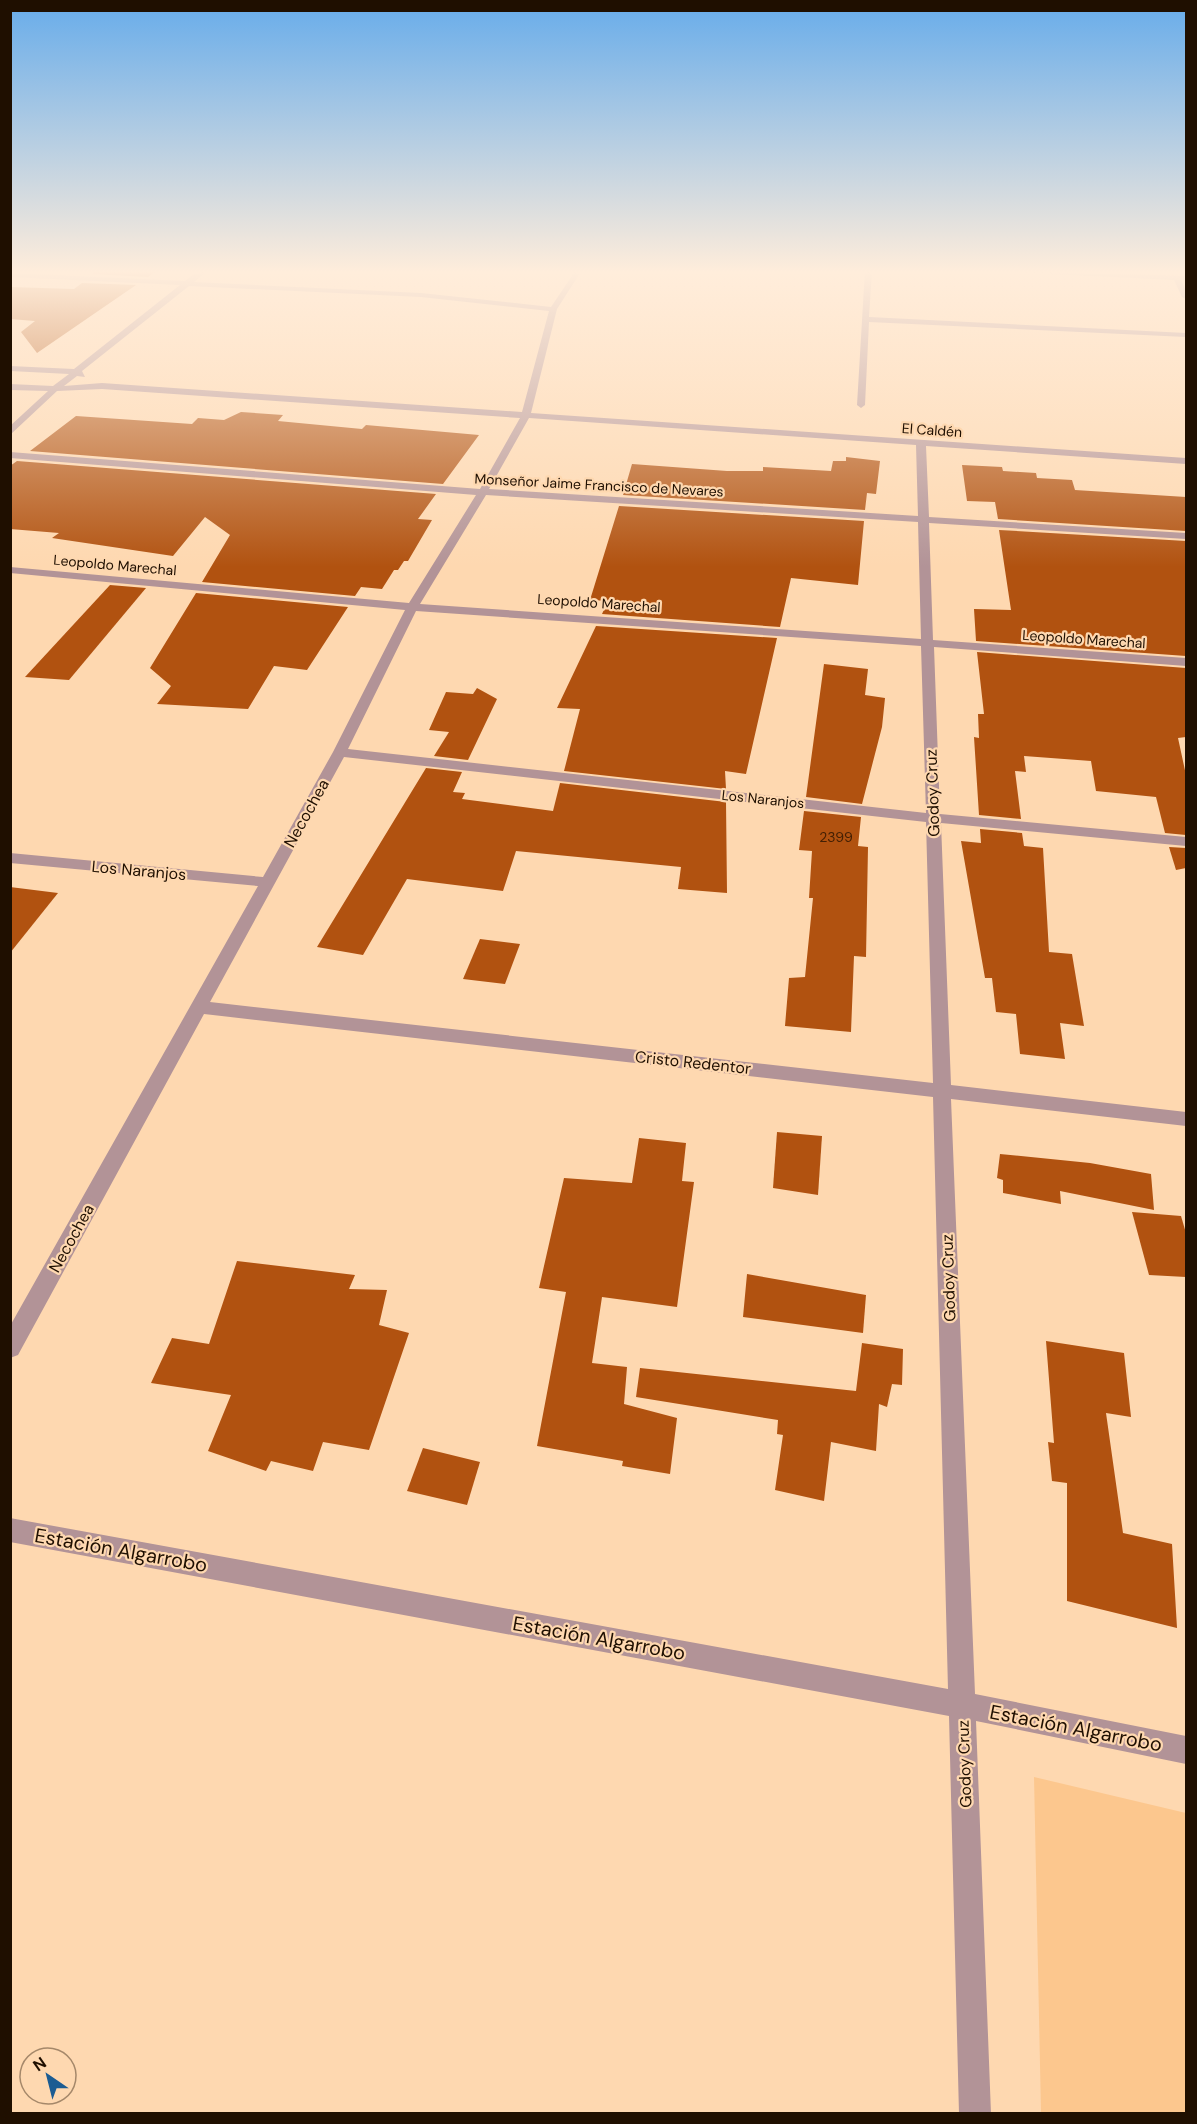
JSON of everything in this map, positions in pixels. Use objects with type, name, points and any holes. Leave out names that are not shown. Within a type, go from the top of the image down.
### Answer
[{"type":"street","name":"El Caldén","points":[[29,369],[77,372],[102,386]]},
{"type":"street","points":[[10,432],[55,389],[81,369]]},
{"type":"street","name":"Necochea","points":[[10,1348],[340,752],[412,607],[483,492],[525,417],[537,369]]},
{"type":"street","points":[[861,405],[862,369]]},
{"type":"street","name":"El Caldén","points":[[10,387],[55,389],[102,386],[1186,461]]},
{"type":"street","name":"Godoy Cruz","points":[[921,443],[975,2114]]},
{"type":"street","name":"Monseñor Jaime Francisco de Nevares","points":[[10,455],[483,492],[1186,536]]},
{"type":"street","name":"Leopoldo Marechal","points":[[10,570],[412,607],[927,642],[1186,663]]},
{"type":"street","name":"Los Naranjos","points":[[340,752],[933,818],[1186,841]]},
{"type":"street","name":"Los Naranjos","points":[[10,858],[268,882]]},
{"type":"street","name":"Cristo Redentor","points":[[199,1007],[942,1089],[1186,1119]]},
{"type":"street","name":"Estación Algarrobo","points":[[10,1530],[962,1705],[1186,1750]]},
{"type":"shaded area","points":[[1034,1777],[1186,1813],[1186,2113],[1041,2113]]},
{"type":"building","points":[[241,412],[283,415],[278,421],[362,429],[366,425],[479,435],[443,484],[30,451],[76,416],[192,424],[198,418],[224,420]]},
{"type":"building","points":[[846,457],[880,461],[876,494],[867,493],[865,510],[623,495],[632,464],[727,471],[763,471],[763,467],[831,471],[833,461],[846,461]]},
{"type":"building","points":[[17,461],[436,494],[418,519],[432,520],[408,561],[404,561],[398,570],[394,570],[382,589],[361,587],[355,596],[202,582],[230,535],[205,517],[173,556],[52,538],[59,533],[10,529],[10,466]]},
{"type":"building","points":[[962,465],[1002,467],[1003,471],[1036,473],[1037,478],[1072,480],[1075,490],[1186,497],[1186,531],[998,519],[995,502],[967,501]]},
{"type":"building","points":[[619,506],[864,521],[858,585],[791,578],[780,627],[602,614],[608,601],[590,600]]},
{"type":"building","points":[[999,530],[1186,541],[1186,656],[976,641],[974,609],[1011,610]]},
{"type":"building","points":[[110,585],[146,588],[69,680],[25,677]]},
{"type":"building","points":[[196,593],[348,607],[307,670],[274,666],[248,709],[157,704],[171,686],[150,668]]},
{"type":"building","points":[[596,626],[777,638],[746,774],[725,771],[726,789],[564,771],[580,709],[557,708]]},
{"type":"building","points":[[977,652],[1186,668],[1186,737],[1178,738],[1186,775],[1186,835],[1165,833],[1156,797],[1096,791],[1091,761],[1024,756],[1026,772],[1015,771],[1021,819],[979,815],[974,737],[979,738],[978,714],[984,714]]},
{"type":"building","points":[[824,664],[868,669],[865,695],[885,698],[882,727],[862,804],[806,797]]},
{"type":"building","points":[[477,688],[497,699],[468,760],[434,756],[449,732],[429,730],[446,692],[473,694]]},
{"type":"building","points":[[426,768],[462,772],[453,792],[465,793],[462,799],[553,811],[560,783],[726,802],[727,893],[678,889],[681,867],[516,851],[503,891],[407,879],[363,955],[317,947]]},
{"type":"building","points":[[804,811],[861,817],[858,846],[868,847],[866,957],[854,956],[851,1032],[785,1026],[789,978],[805,977],[813,898],[809,898],[812,851],[799,850]]},
{"type":"building","points":[[980,829],[1022,833],[1024,846],[1043,848],[1049,952],[1072,954],[1084,1026],[1060,1023],[1065,1059],[1020,1054],[1016,1014],[996,1012],[992,978],[985,978],[961,841],[981,843]]},
{"type":"building","points":[[1169,847],[1186,848],[1186,868],[1176,870]]},
{"type":"building","points":[[10,887],[58,893],[10,953]]},
{"type":"building","points":[[480,939],[520,944],[505,984],[463,979]]},
{"type":"building","points":[[777,1132],[822,1136],[818,1195],[773,1188]]},
{"type":"building","points":[[639,1138],[686,1143],[682,1181],[694,1182],[677,1307],[602,1297],[592,1363],[627,1367],[624,1404],[677,1418],[670,1474],[622,1466],[623,1461],[537,1446],[566,1292],[539,1288],[564,1178],[632,1183]]},
{"type":"building","points":[[1000,1154],[1090,1163],[1151,1174],[1154,1210],[1060,1191],[1061,1204],[1003,1193],[1003,1180],[997,1178]]},
{"type":"building","points":[[1132,1212],[1181,1216],[1186,1233],[1186,1277],[1149,1275]]},
{"type":"building","points":[[237,1261],[355,1275],[349,1289],[387,1290],[379,1325],[409,1333],[369,1450],[323,1442],[313,1471],[271,1461],[266,1471],[208,1451],[231,1395],[151,1383],[172,1338],[209,1344]]},
{"type":"building","points":[[747,1274],[866,1295],[863,1333],[743,1317]]},
{"type":"building","points":[[1046,1341],[1124,1353],[1131,1417],[1106,1413],[1123,1533],[1172,1544],[1177,1628],[1067,1601],[1067,1483],[1052,1481],[1048,1442],[1054,1443]]},
{"type":"building","points":[[862,1343],[903,1349],[902,1385],[892,1384],[887,1407],[879,1404],[876,1451],[831,1442],[824,1501],[775,1490],[783,1435],[777,1434],[778,1420],[636,1397],[640,1368],[856,1391]]},
{"type":"building","points":[[423,1448],[480,1462],[467,1505],[407,1491]]}]
